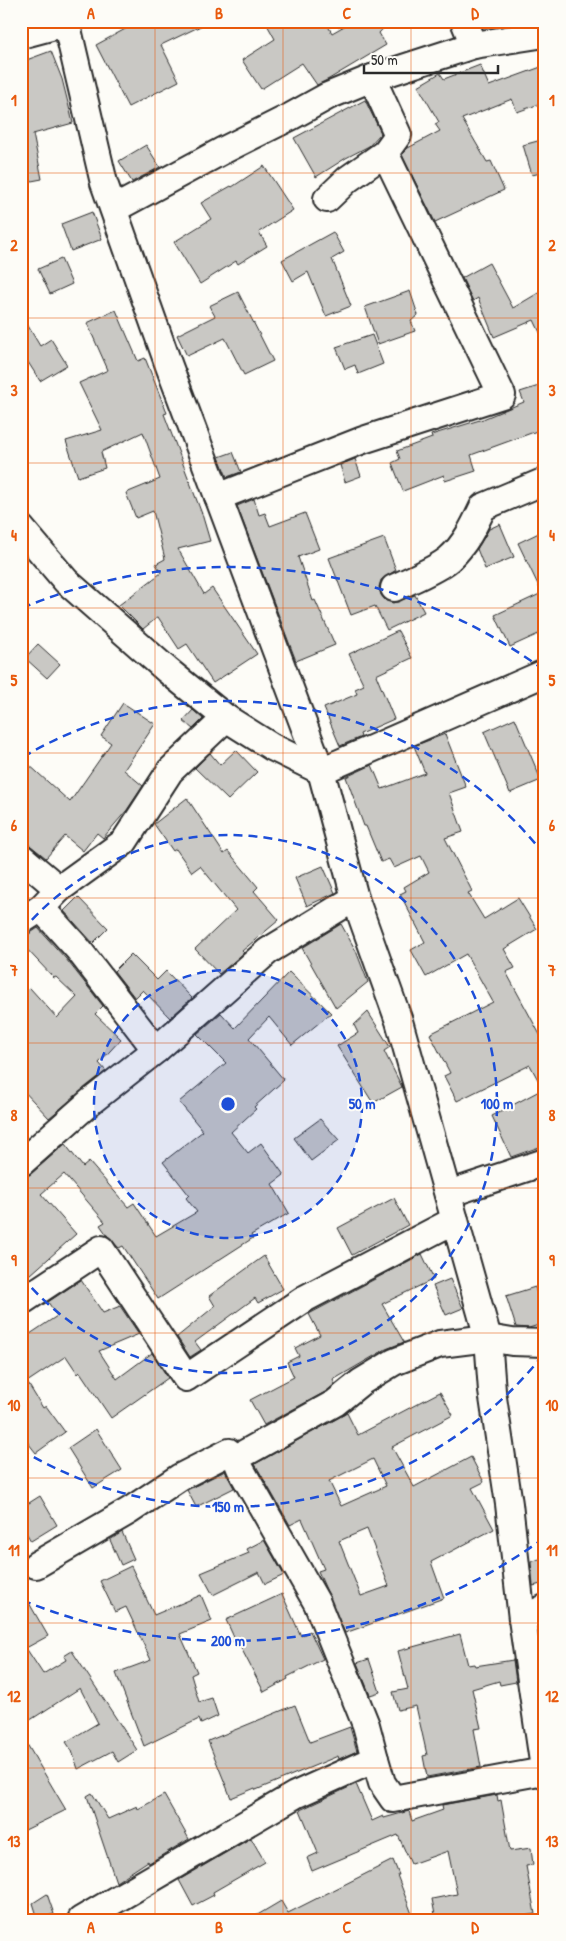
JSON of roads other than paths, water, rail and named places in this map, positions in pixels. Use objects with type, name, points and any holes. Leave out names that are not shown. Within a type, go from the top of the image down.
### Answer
[{"type":"street","points":[[464,21],[474,45]]},
{"type":"street","points":[[21,35],[66,22],[104,183],[169,366],[320,771],[355,898],[399,1021],[488,1338],[492,1392],[509,1504],[533,1613],[545,1775]]},
{"type":"street","points":[[114,210],[222,151],[290,118],[328,96],[372,78],[474,45],[545,34]]},
{"type":"street","points":[[327,199],[348,179],[385,154],[398,135],[372,78]]},
{"type":"street","points":[[218,497],[363,440],[502,395],[385,154]]},
{"type":"street","points":[[394,588],[448,560],[460,548],[474,527],[483,508],[545,481]]},
{"type":"street","points":[[21,528],[66,581],[167,670],[226,718],[272,747],[320,771]]},
{"type":"street","points":[[320,771],[545,673]]},
{"type":"street","points":[[156,1050],[86,959],[31,914],[59,889],[124,842],[170,771],[226,718]]},
{"type":"street","points":[[21,857],[59,889]]},
{"type":"street","points":[[21,1163],[90,1102],[156,1050],[268,951],[355,898]]},
{"type":"street","points":[[448,1194],[545,1162]]},
{"type":"street","points":[[21,1302],[101,1249],[186,1378],[306,1298],[455,1220]]},
{"type":"street","points":[[236,1458],[335,1403],[361,1382],[394,1362],[440,1344],[488,1338],[512,1342],[545,1343]]},
{"type":"street","points":[[36,1565],[129,1511],[180,1477],[228,1452],[236,1458],[317,1603],[366,1725],[382,1783],[393,1800],[544,1771]]},
{"type":"street","points":[[81,1920],[296,1794],[375,1759]]}]
